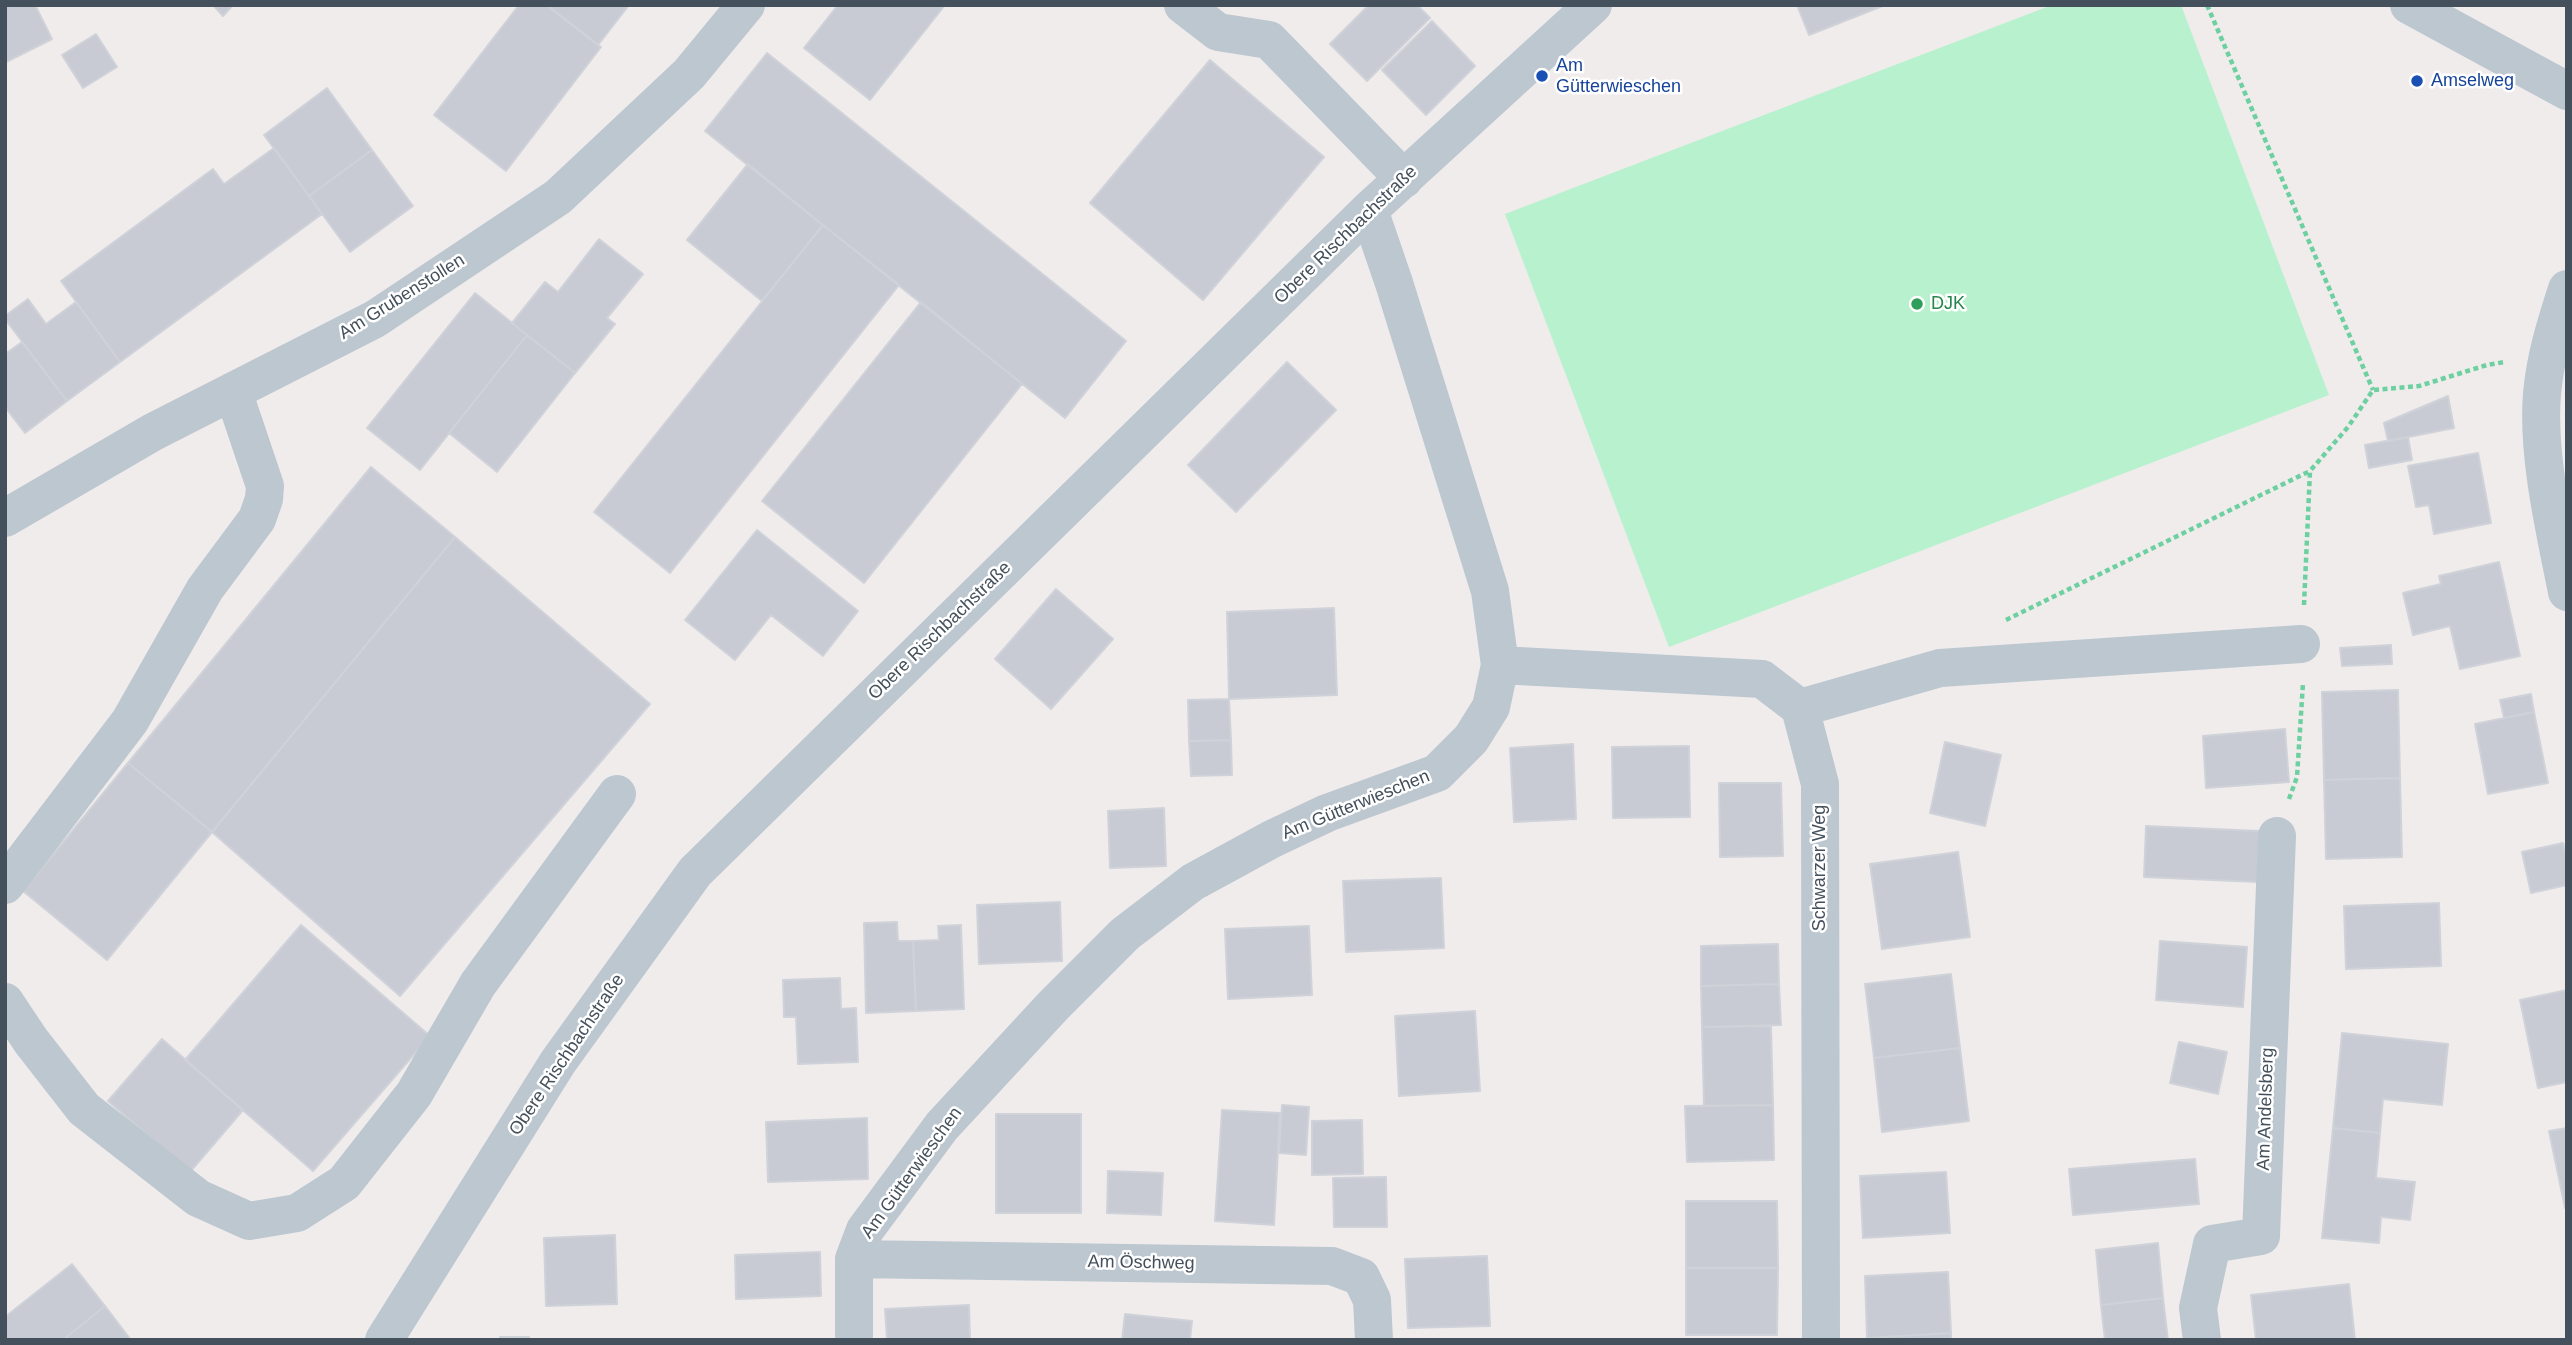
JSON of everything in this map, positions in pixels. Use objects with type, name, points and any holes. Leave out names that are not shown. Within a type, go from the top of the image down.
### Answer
[{"type":"street","name":"Am Grubenstollen","points":[[5,518],[153,432],[375,318],[558,197],[689,74],[746,5]]},
{"type":"street","points":[[1183,5],[1218,32],[1269,40],[1404,179]]},
{"type":"street","name":"Obere Rischbachstraße","points":[[384,1340],[558,1062],[695,872],[1369,210],[1593,5]]},
{"type":"street","points":[[2409,5],[2567,91]]},
{"type":"street","name":"Am Gütterwieschen","points":[[854,1340],[854,1259],[865,1230],[942,1126],[1125,934],[1193,882],[1272,839],[1327,813],[1437,773],[1471,739],[1490,708],[1500,665],[1490,591],[1369,210]]},
{"type":"street","points":[[2567,289],[2548,355],[2542,396],[2543,440],[2553,522],[2567,592]]},
{"type":"street","points":[[5,885],[130,721],[205,589],[257,519],[265,486],[233,391]]},
{"type":"street","points":[[1500,665],[1762,679],[1800,708],[1940,668],[2301,644]]},
{"type":"street","name":"Schwarzer Weg","points":[[1800,708],[1820,784],[1821,1340]]},
{"type":"street","points":[[5,1002],[31,1041],[84,1109],[198,1198],[249,1221],[297,1213],[344,1182],[414,1094],[478,985],[617,794]]},
{"type":"street","name":"Am Andelsberg","points":[[2202,1340],[2198,1308],[2212,1244],[2261,1236],[2277,836]]},
{"type":"street","name":"Am Öschweg","points":[[854,1259],[1332,1266],[1361,1277],[1372,1300],[1374,1340]]},
{"type":"path","points":[[2207,5],[2373,390]]},
{"type":"path","points":[[2373,390],[2419,387],[2487,365],[2548,355]]},
{"type":"path","points":[[1969,666],[1997,624],[2310,471],[2348,427],[2373,390]]},
{"type":"path","points":[[2277,836],[2297,777],[2304,666],[2301,644],[2307,573],[2310,471]]},
{"type":"green space","name":"DJK","points":[[2052,5],[2181,5],[2329,395],[1669,647],[1505,214]]},
{"type":"building","points":[[5,5],[35,5],[52,39],[6,62]]},
{"type":"building","points":[[213,5],[233,5],[223,16]]},
{"type":"building","points":[[519,5],[547,5],[601,47],[506,171],[434,115]]},
{"type":"building","points":[[552,5],[629,5],[598,45],[550,8]]},
{"type":"building","points":[[838,5],[945,5],[870,100],[804,48]]},
{"type":"building","points":[[1369,5],[1417,5],[1430,18],[1367,81],[1330,44]]},
{"type":"building","points":[[1797,5],[1885,5],[1809,35]]},
{"type":"building","points":[[1432,21],[1475,66],[1426,115],[1382,70]]},
{"type":"building","points":[[96,34],[117,67],[83,88],[62,55]]},
{"type":"building","points":[[767,53],[1126,341],[1065,418],[705,131]]},
{"type":"building","points":[[1210,60],[1324,157],[1203,300],[1090,203]]},
{"type":"building","points":[[327,88],[372,150],[309,196],[264,135]]},
{"type":"building","points":[[274,148],[322,214],[120,362],[61,281],[213,169],[224,184]]},
{"type":"building","points":[[372,150],[413,206],[350,252],[309,196]]},
{"type":"building","points":[[748,164],[823,225],[762,301],[687,240]]},
{"type":"building","points":[[823,225],[899,285],[670,573],[594,512]]},
{"type":"building","points":[[599,239],[643,274],[607,318],[615,324],[575,373],[512,323],[545,282],[558,292]]},
{"type":"building","points":[[475,293],[527,335],[420,470],[367,428]]},
{"type":"building","points":[[28,299],[46,324],[76,302],[120,362],[67,401],[5,319],[5,316]]},
{"type":"building","points":[[921,302],[1022,384],[864,583],[762,501]]},
{"type":"building","points":[[527,335],[575,373],[497,472],[449,433]]},
{"type":"building","points":[[22,342],[67,401],[25,433],[5,407],[5,354]]},
{"type":"building","points":[[1287,362],[1336,410],[1236,512],[1188,465]]},
{"type":"building","points":[[2448,396],[2454,428],[2388,441],[2384,423]]},
{"type":"building","points":[[2408,437],[2412,460],[2369,468],[2365,445]]},
{"type":"building","points":[[2478,453],[2491,523],[2434,534],[2429,505],[2416,507],[2408,466]]},
{"type":"building","points":[[371,467],[455,537],[212,832],[128,763]]},
{"type":"building","points":[[757,530],[858,611],[823,656],[771,615],[735,660],[685,620]]},
{"type":"building","points":[[455,537],[650,704],[400,996],[212,832]]},
{"type":"building","points":[[2499,562],[2520,656],[2460,669],[2450,626],[2413,635],[2403,593],[2441,584],[2439,576]]},
{"type":"building","points":[[1056,589],[1113,639],[1051,709],[995,659]]},
{"type":"building","points":[[1334,608],[1337,695],[1229,699],[1227,612]]},
{"type":"building","points":[[2391,645],[2392,664],[2342,666],[2340,648]]},
{"type":"building","points":[[2398,690],[2400,778],[2324,780],[2322,692]]},
{"type":"building","points":[[2531,694],[2534,712],[2504,718],[2500,700]]},
{"type":"building","points":[[1229,699],[1231,740],[1189,741],[1188,700]]},
{"type":"building","points":[[2534,712],[2548,783],[2488,794],[2475,724]]},
{"type":"building","points":[[2285,729],[2289,782],[2206,788],[2203,736]]},
{"type":"building","points":[[1231,740],[1232,775],[1191,776],[1189,741]]},
{"type":"building","points":[[1945,742],[2001,755],[1985,826],[1930,813]]},
{"type":"building","points":[[1573,744],[1576,819],[1514,822],[1510,748]]},
{"type":"building","points":[[1689,746],[1690,817],[1613,818],[1612,747]]},
{"type":"building","points":[[128,763],[212,832],[107,960],[23,891]]},
{"type":"building","points":[[2400,778],[2402,857],[2326,859],[2324,780]]},
{"type":"building","points":[[1719,783],[1781,783],[1783,856],[1720,857]]},
{"type":"building","points":[[1164,808],[1166,866],[1110,868],[1108,811]]},
{"type":"building","points":[[2146,826],[2259,831],[2258,882],[2144,877]]},
{"type":"building","points":[[2563,843],[2567,860],[2567,885],[2531,893],[2522,852]]},
{"type":"building","points":[[1958,852],[1970,937],[1882,949],[1870,864]]},
{"type":"building","points":[[1441,878],[1444,948],[1346,952],[1343,881]]},
{"type":"building","points":[[1060,902],[1062,961],[979,964],[977,905]]},
{"type":"building","points":[[2439,903],[2441,966],[2346,969],[2344,906]]},
{"type":"building","points":[[897,922],[898,941],[913,941],[916,1011],[866,1013],[864,923]]},
{"type":"building","points":[[301,925],[430,1036],[313,1171],[185,1060]]},
{"type":"building","points":[[961,925],[964,1009],[916,1011],[913,941],[939,940],[938,926]]},
{"type":"building","points":[[1309,926],[1312,995],[1228,999],[1225,929]]},
{"type":"building","points":[[2160,941],[2247,947],[2243,1007],[2156,1000]]},
{"type":"building","points":[[1778,944],[1779,984],[1701,986],[1701,946]]},
{"type":"building","points":[[1951,974],[1960,1048],[1874,1058],[1865,984]]},
{"type":"building","points":[[840,978],[841,1009],[856,1008],[858,1062],[798,1064],[796,1017],[784,1017],[783,980]]},
{"type":"building","points":[[1779,984],[1781,1025],[1702,1027],[1701,986]]},
{"type":"building","points":[[2567,990],[2567,1082],[2538,1088],[2520,1000]]},
{"type":"building","points":[[1475,1011],[1480,1091],[1399,1096],[1395,1016]]},
{"type":"building","points":[[1771,1026],[1773,1105],[1704,1106],[1702,1027]]},
{"type":"building","points":[[2342,1033],[2448,1044],[2442,1105],[2383,1099],[2380,1133],[2333,1128]]},
{"type":"building","points":[[162,1039],[243,1110],[190,1172],[108,1101]]},
{"type":"building","points":[[2179,1042],[2227,1052],[2218,1094],[2170,1083]]},
{"type":"building","points":[[1960,1048],[1969,1121],[1882,1132],[1874,1058]]},
{"type":"building","points":[[1282,1105],[1309,1107],[1306,1155],[1279,1153]]},
{"type":"building","points":[[1773,1105],[1774,1160],[1687,1162],[1685,1106]]},
{"type":"building","points":[[1222,1110],[1280,1113],[1274,1225],[1215,1221]]},
{"type":"building","points":[[996,1114],[1081,1114],[1081,1213],[996,1213]]},
{"type":"building","points":[[867,1118],[868,1179],[768,1182],[766,1122]]},
{"type":"building","points":[[1362,1120],[1363,1174],[1312,1175],[1312,1121]]},
{"type":"building","points":[[2333,1128],[2380,1133],[2376,1178],[2415,1182],[2410,1220],[2381,1217],[2379,1243],[2322,1238]]},
{"type":"building","points":[[2567,1128],[2567,1208],[2565,1208],[2549,1131]]},
{"type":"building","points":[[2195,1159],[2199,1204],[2073,1215],[2069,1169]]},
{"type":"building","points":[[1108,1171],[1163,1173],[1161,1215],[1107,1213]]},
{"type":"building","points":[[1946,1172],[1950,1233],[1863,1238],[1860,1176]]},
{"type":"building","points":[[1386,1177],[1387,1227],[1334,1227],[1333,1178]]},
{"type":"building","points":[[1686,1201],[1777,1201],[1778,1268],[1686,1268]]},
{"type":"building","points":[[615,1235],[617,1304],[546,1306],[544,1238]]},
{"type":"building","points":[[2158,1243],[2163,1298],[2101,1305],[2096,1250]]},
{"type":"building","points":[[820,1252],[821,1296],[736,1299],[735,1255]]},
{"type":"building","points":[[1487,1256],[1490,1326],[1408,1328],[1405,1259]]},
{"type":"building","points":[[72,1264],[105,1306],[63,1340],[5,1340],[5,1317]]},
{"type":"building","points":[[1686,1268],[1778,1268],[1777,1335],[1686,1335]]},
{"type":"building","points":[[1948,1272],[1951,1333],[1867,1338],[1865,1276]]},
{"type":"building","points":[[2349,1284],[2355,1340],[2256,1340],[2251,1295]]},
{"type":"building","points":[[2163,1298],[2168,1340],[2105,1340],[2101,1305]]},
{"type":"building","points":[[969,1305],[970,1340],[887,1340],[885,1309]]},
{"type":"building","points":[[105,1306],[131,1340],[63,1340]]},
{"type":"building","points":[[1125,1314],[1192,1321],[1190,1340],[1122,1340]]},
{"type":"building","points":[[1951,1333],[1951,1340],[1867,1340],[1867,1338]]},
{"type":"building","points":[[500,1337],[529,1337],[529,1340],[500,1340]]},
{"type":"place","name":"Am Gütterwieschen","points":[[1542,76]]},
{"type":"place","name":"Amselweg","points":[[2417,81]]},
{"type":"place","name":"DJK","points":[[1917,304]]}]
